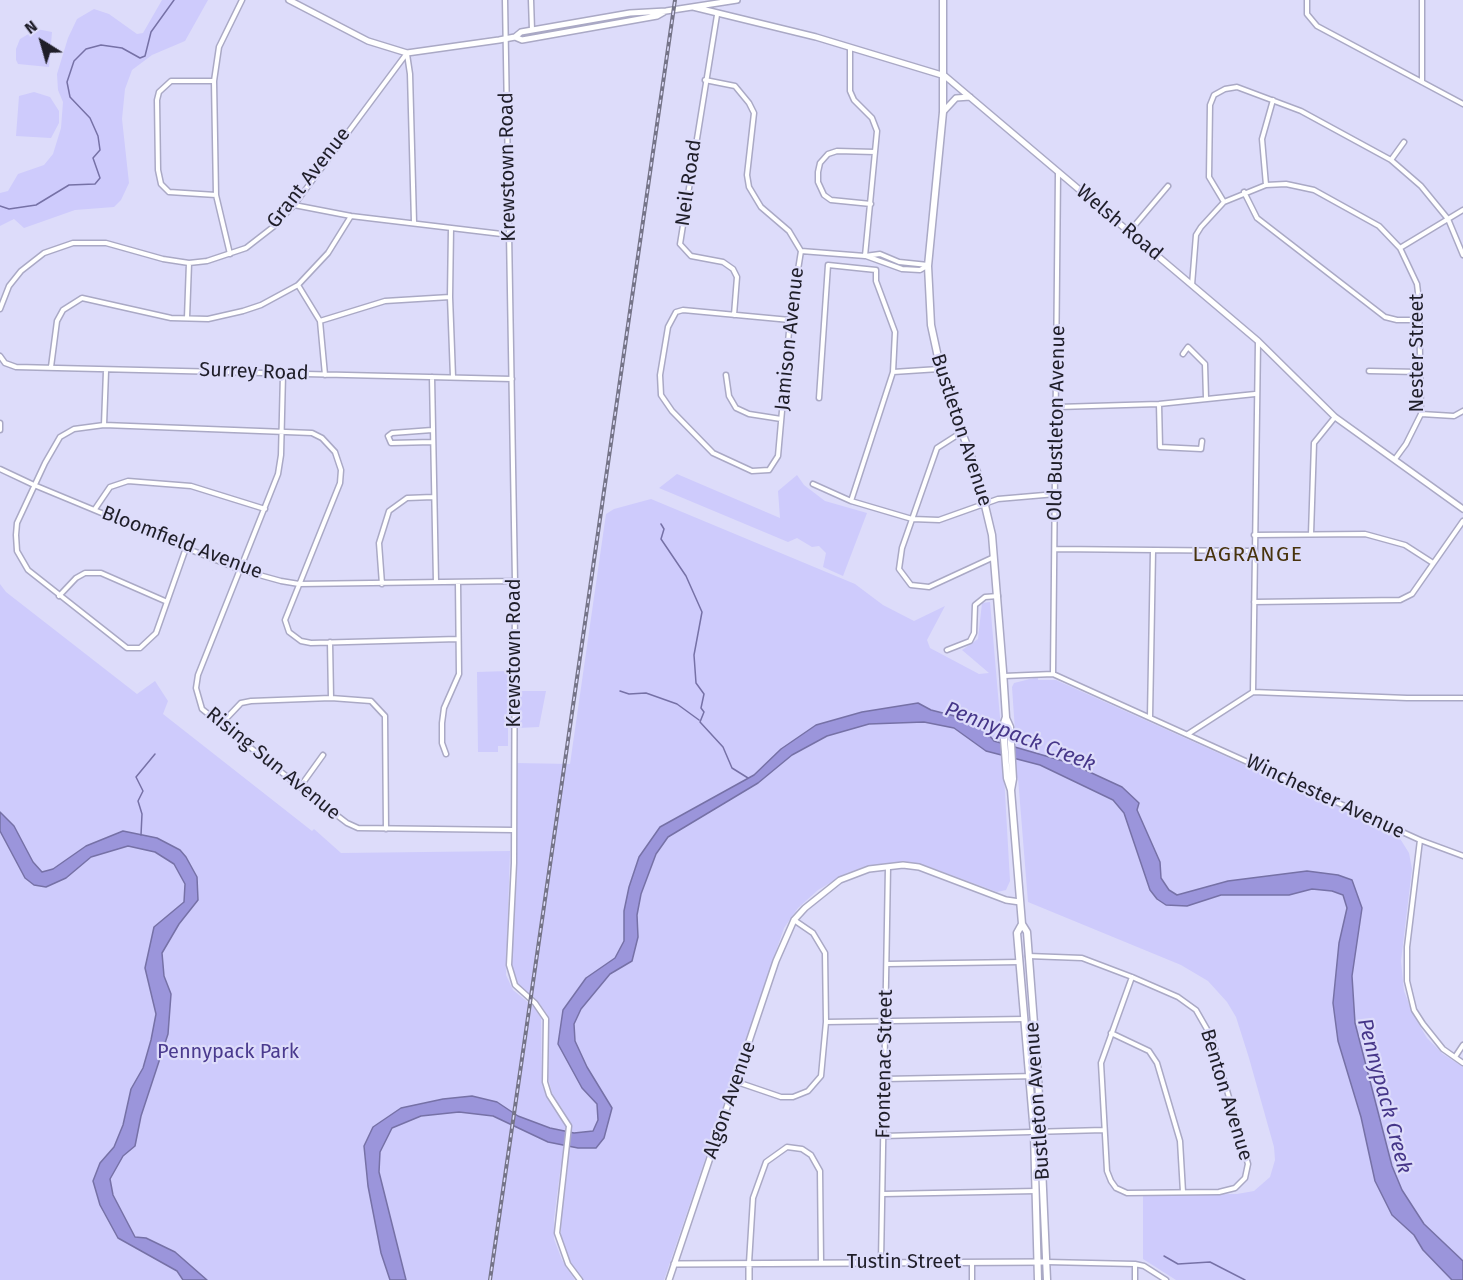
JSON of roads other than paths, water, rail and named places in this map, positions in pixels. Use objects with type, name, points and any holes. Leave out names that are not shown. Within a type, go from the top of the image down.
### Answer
[{"type":"main road","points":[[289,0],[369,40],[407,53],[505,39],[515,37],[521,32],[630,13],[666,12],[737,0]]},
{"type":"main road","name":"Bustleton Avenue","points":[[944,0],[943,112],[928,266],[931,325],[939,369],[986,502],[999,596],[1006,727],[1020,902],[1022,924],[1027,932],[1038,1076],[1047,1280]]},
{"type":"main road","points":[[720,3],[722,10],[732,18]]},
{"type":"main road","name":"Welsh Road","points":[[693,7],[717,15],[816,37],[945,76],[1258,341],[1335,417],[1463,509]]},
{"type":"main road","points":[[515,37],[522,40],[657,16],[666,12]]},
{"type":"main road","points":[[943,112],[956,98],[971,98]]},
{"type":"main road","points":[[794,920],[816,898],[840,880],[869,869],[888,866],[919,867],[1006,900],[1020,902]]},
{"type":"main road","name":"Algon Avenue","points":[[669,1280],[776,961],[794,920]]},
{"type":"main road","name":"Bustleton Avenue","points":[[1022,924],[1017,933],[1034,1133],[1038,1280]]},
{"type":"main road","name":"Tustin Street","points":[[674,1264],[1047,1262]]},
{"type":"main road","points":[[749,1263],[749,1280]]},
{"type":"street","points":[[230,254],[216,195],[214,81],[219,47],[242,0]]},
{"type":"street","name":"Krewstown Road","points":[[505,0],[515,581],[511,977],[515,985],[543,1013],[547,1028],[545,1082],[549,1095],[565,1119],[569,1130],[557,1233],[568,1264],[580,1280]]},
{"type":"street","points":[[531,0],[532,30]]},
{"type":"street","points":[[1307,0],[1309,19],[1317,26],[1463,104]]},
{"type":"street","points":[[1422,0],[1422,82]]},
{"type":"street","name":"Neil Road","points":[[717,15],[680,244],[691,256],[723,262],[733,269],[737,277],[734,315]]},
{"type":"street","points":[[850,48],[850,91],[854,100],[872,118],[877,131],[865,256]]},
{"type":"street","points":[[407,53],[410,74],[414,222]]},
{"type":"street","name":"Grant Avenue","points":[[0,309],[9,286],[21,271],[44,253],[73,243],[106,243],[163,259],[189,262],[207,261],[230,254],[258,240],[294,205],[407,53]]},
{"type":"street","name":"Jamison Avenue","points":[[705,80],[735,86],[750,103],[754,113],[747,175],[749,188],[761,207],[789,231],[801,251],[790,320],[778,456],[771,468],[765,472],[752,471],[713,453],[666,404],[661,395],[660,375],[669,323],[676,312],[683,310],[734,315]]},
{"type":"street","points":[[214,81],[171,81],[159,93],[157,100],[158,170],[161,184],[169,192],[216,195]]},
{"type":"street","points":[[1224,202],[1209,177],[1209,116],[1215,95],[1225,89],[1237,87],[1273,100],[1341,132],[1391,160],[1421,186],[1448,219],[1463,255]]},
{"type":"street","points":[[1266,185],[1262,139],[1273,100]]},
{"type":"street","points":[[1391,160],[1404,142]]},
{"type":"street","points":[[871,204],[831,200],[824,195],[818,182],[818,172],[820,163],[828,154],[837,151],[875,152]]},
{"type":"street","name":"Old Bustleton Avenue","points":[[1053,674],[1058,407],[1058,172]]},
{"type":"street","name":"Nester Street","points":[[1192,285],[1196,235],[1224,202],[1266,185],[1286,184],[1314,189],[1379,226],[1401,248],[1417,284],[1421,414],[1406,444],[1395,459]]},
{"type":"street","points":[[1129,231],[1168,186]]},
{"type":"street","points":[[1244,192],[1257,218],[1385,317],[1397,320],[1418,320]]},
{"type":"street","points":[[294,205],[351,216],[510,235]]},
{"type":"street","points":[[1401,248],[1463,210]]},
{"type":"street","points":[[51,367],[57,321],[63,310],[82,298],[171,318],[208,319],[243,311],[298,285],[327,253],[351,216]]},
{"type":"street","points":[[451,228],[450,297],[453,377]]},
{"type":"street","points":[[801,251],[865,256],[902,269],[920,270],[928,266]]},
{"type":"street","points":[[187,318],[189,262]]},
{"type":"street","points":[[819,398],[828,265],[876,270],[876,281],[895,332],[893,372],[851,501]]},
{"type":"street","points":[[298,285],[320,321],[325,375]]},
{"type":"street","points":[[320,321],[385,301],[450,297]]},
{"type":"street","points":[[734,315],[790,320]]},
{"type":"street","points":[[1253,692],[1255,394],[1258,341]]},
{"type":"street","points":[[1183,354],[1188,347],[1205,364],[1206,398]]},
{"type":"street","name":"Surrey Road","points":[[0,356],[5,363],[16,367],[512,379]]},
{"type":"street","points":[[893,372],[939,369]]},
{"type":"street","points":[[104,425],[106,370]]},
{"type":"street","points":[[1369,371],[1419,372]]},
{"type":"street","name":"Rising Sun Avenue","points":[[283,374],[278,474],[198,675],[196,688],[202,709],[347,824],[372,830],[513,830]]},
{"type":"street","points":[[726,375],[729,396],[736,408],[749,414],[781,419]]},
{"type":"street","points":[[432,377],[436,582]]},
{"type":"street","points":[[1058,407],[1159,404],[1255,394]]},
{"type":"street","points":[[1159,404],[1160,447],[1201,449],[1202,441]]},
{"type":"street","points":[[1421,414],[1454,417],[1463,411]]},
{"type":"street","points":[[1311,534],[1314,443],[1335,417]]},
{"type":"street","points":[[0,423],[0,430]]},
{"type":"street","points":[[186,548],[165,601],[156,633],[140,648],[133,648],[120,645],[28,570],[18,550],[17,523],[60,437],[83,426],[282,430],[312,433],[322,438],[335,452],[341,470],[340,483],[285,620],[292,636],[310,643],[458,639]]},
{"type":"street","points":[[432,430],[392,432],[387,436],[391,443],[433,442]]},
{"type":"street","points":[[962,432],[937,448],[899,559],[902,575],[911,585],[929,587],[994,556]]},
{"type":"street","name":"Bloomfield Avenue","points":[[0,469],[241,570],[299,584],[515,581]]},
{"type":"street","points":[[94,509],[110,487],[128,482],[191,486],[265,509]]},
{"type":"street","points":[[813,484],[851,501],[912,519],[939,520],[986,502],[1011,496],[1056,494]]},
{"type":"street","points":[[382,584],[379,543],[389,511],[406,498],[433,497]]},
{"type":"street","points":[[1254,602],[1400,600],[1412,594],[1463,521]]},
{"type":"street","points":[[1254,535],[1342,533],[1382,537],[1405,545],[1433,563]]},
{"type":"street","points":[[1056,549],[1254,551]]},
{"type":"street","points":[[1150,717],[1153,551]]},
{"type":"street","points":[[59,596],[76,578],[85,573],[101,573],[165,601]]},
{"type":"street","points":[[446,754],[442,743],[444,708],[459,674],[458,583]]},
{"type":"street","points":[[947,650],[964,645],[972,638],[974,611],[978,603],[985,597],[999,596]]},
{"type":"street","points":[[330,642],[331,699]]},
{"type":"street","name":"Winchester Avenue","points":[[1004,676],[1053,674],[1420,840],[1407,947],[1407,981],[1414,1010],[1423,1024],[1443,1049],[1463,1063]]},
{"type":"street","points":[[1188,734],[1253,692],[1463,698]]},
{"type":"street","points":[[221,724],[241,703],[331,699],[371,701],[385,716],[386,829]]},
{"type":"street","points":[[300,787],[323,755]]},
{"type":"street","points":[[1420,840],[1463,856]]},
{"type":"street","name":"Frontenac Street","points":[[882,1262],[888,866]]},
{"type":"street","points":[[737,1082],[781,1097],[802,1095],[816,1085],[821,1076],[826,1023],[825,953],[813,933],[794,920]]},
{"type":"street","name":"Benton Avenue","points":[[1028,956],[1082,958],[1178,997],[1196,1010],[1204,1021],[1212,1038],[1248,1170],[1243,1182],[1235,1188],[1219,1192],[1183,1192]]},
{"type":"street","points":[[887,964],[1020,962]]},
{"type":"street","points":[[1111,1032],[1149,1051],[1158,1063],[1180,1141],[1183,1192],[1134,1193],[1120,1190],[1111,1181],[1107,1171],[1101,1063],[1111,1032],[1132,977]]},
{"type":"street","points":[[826,1023],[1024,1018]]},
{"type":"street","points":[[1455,1057],[1463,1045]]},
{"type":"street","points":[[884,1079],[1038,1076]]},
{"type":"street","points":[[883,1136],[1104,1131]]},
{"type":"street","points":[[749,1263],[753,1198],[766,1162],[787,1147],[802,1149],[815,1160],[820,1171],[821,1262]]},
{"type":"street","points":[[883,1194],[1036,1191]]},
{"type":"street","points":[[972,1262],[972,1280]]},
{"type":"street","name":"Tustin Street","points":[[1047,1262],[1135,1264]]},
{"type":"street","points":[[1135,1280],[1135,1264],[1144,1266],[1166,1280]]},
{"type":"waterway","points":[[0,206],[9,209],[36,205],[69,185],[95,184],[100,178],[93,158],[100,150],[98,136],[90,118],[70,97],[67,82],[74,61],[86,49],[101,45],[122,48],[140,58],[145,56],[151,32],[174,0]]},
{"type":"waterway","points":[[661,524],[664,529],[661,539],[686,576],[702,612],[694,655],[696,683],[704,694],[701,708],[704,712],[700,722],[723,747],[732,768],[748,778]]},
{"type":"waterway","points":[[620,691],[629,694],[646,693],[677,704],[699,720]]},
{"type":"waterway","points":[[141,835],[142,814],[138,801],[143,791],[136,777],[155,754]]},
{"type":"waterway","points":[[1164,1256],[1178,1264],[1210,1262],[1245,1280]]},
{"type":"railway","points":[[490,1280],[675,0]]},
{"type":"district","name":"LAGRANGE","points":[[1248,555]]},
{"type":"water label","name":"Pennypack Creek","points":[[1020,737]]},
{"type":"water label","name":"Pennypack Creek","points":[[1384,1096]]},
{"type":"park label","name":"Pennypack Park","points":[[228,1052]]}]
